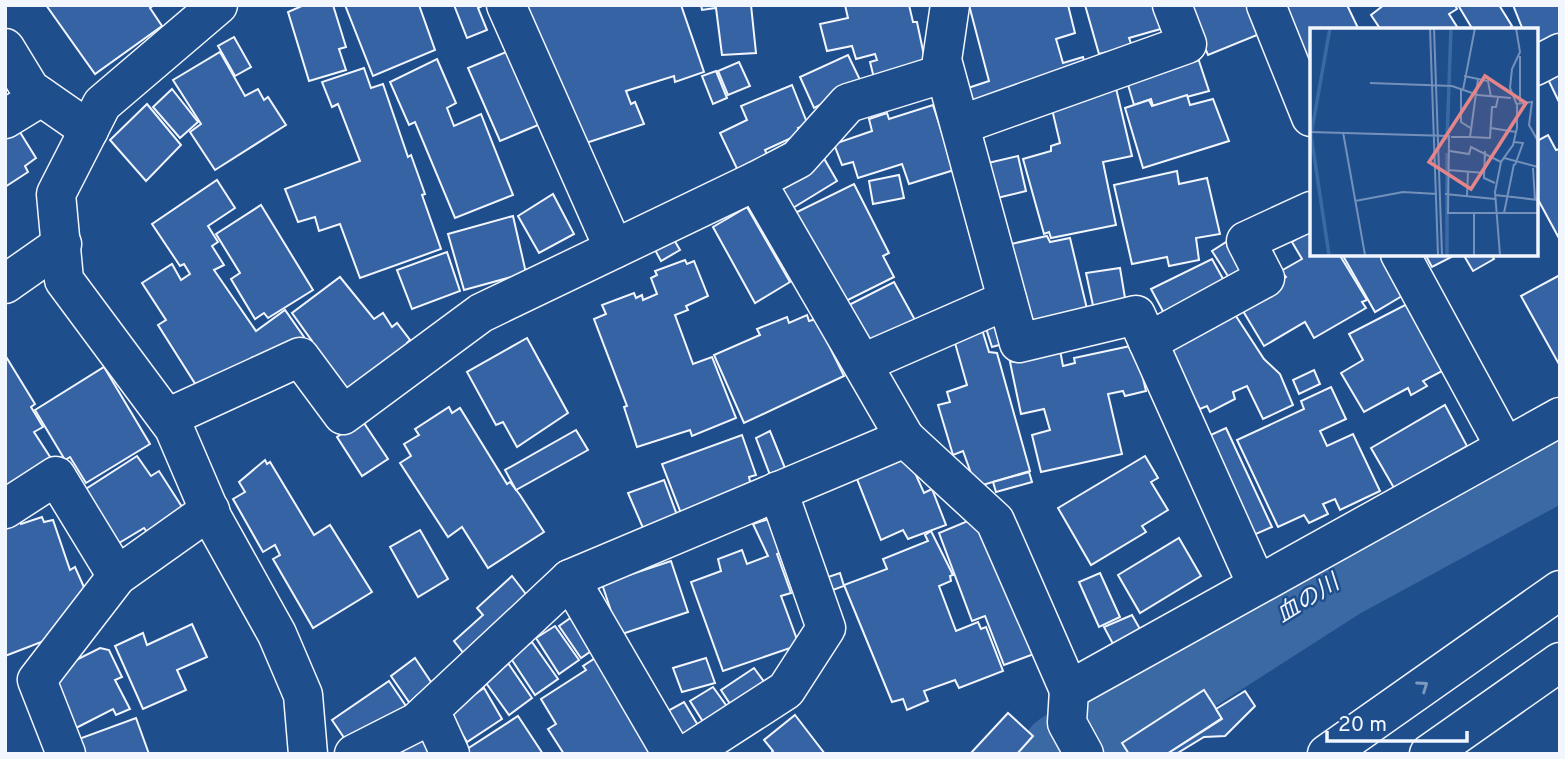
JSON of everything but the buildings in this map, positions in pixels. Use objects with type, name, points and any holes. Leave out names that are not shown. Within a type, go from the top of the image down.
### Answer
[{"type":"street","points":[[218,5],[102,104],[56,194],[64,280],[167,418],[210,510],[277,634],[303,695],[308,754]]},
{"type":"street","points":[[506,5],[614,249]]},
{"type":"street","points":[[950,5],[942,60],[1019,343],[1136,315],[1257,585]]},
{"type":"street","points":[[960,125],[1187,44],[1172,5]]},
{"type":"street","points":[[1266,5],[1310,115]]},
{"type":"street","points":[[5,48],[30,89],[89,130]]},
{"type":"street","points":[[1537,65],[1560,53]]},
{"type":"street","points":[[167,418],[300,357],[343,415],[481,313],[798,159],[848,103],[945,73]]},
{"type":"street","points":[[5,119],[41,97]]},
{"type":"street","points":[[756,181],[905,438],[995,521],[1073,722],[1257,585],[1560,416]]},
{"type":"street","points":[[1148,342],[1265,278],[1246,241],[1310,211]]},
{"type":"street","points":[[5,284],[62,244]]},
{"type":"street","points":[[1401,256],[1505,447]]},
{"type":"street","points":[[863,362],[1007,300]]},
{"type":"street","points":[[354,754],[417,722],[570,579],[905,438]]},
{"type":"street","points":[[5,509],[56,476],[117,576]]},
{"type":"street","points":[[687,754],[786,690],[826,628],[778,491]]},
{"type":"street","points":[[66,754],[37,680],[117,576],[210,510]]},
{"type":"street","points":[[570,579],[672,754]]},
{"type":"street","points":[[1327,754],[1560,590]]},
{"type":"street","points":[[1429,754],[1560,662]]},
{"type":"street","points":[[430,710],[450,754]]},
{"type":"waterway","name":"血の川","points":[[1063,754],[1341,576],[1560,457]]}]
